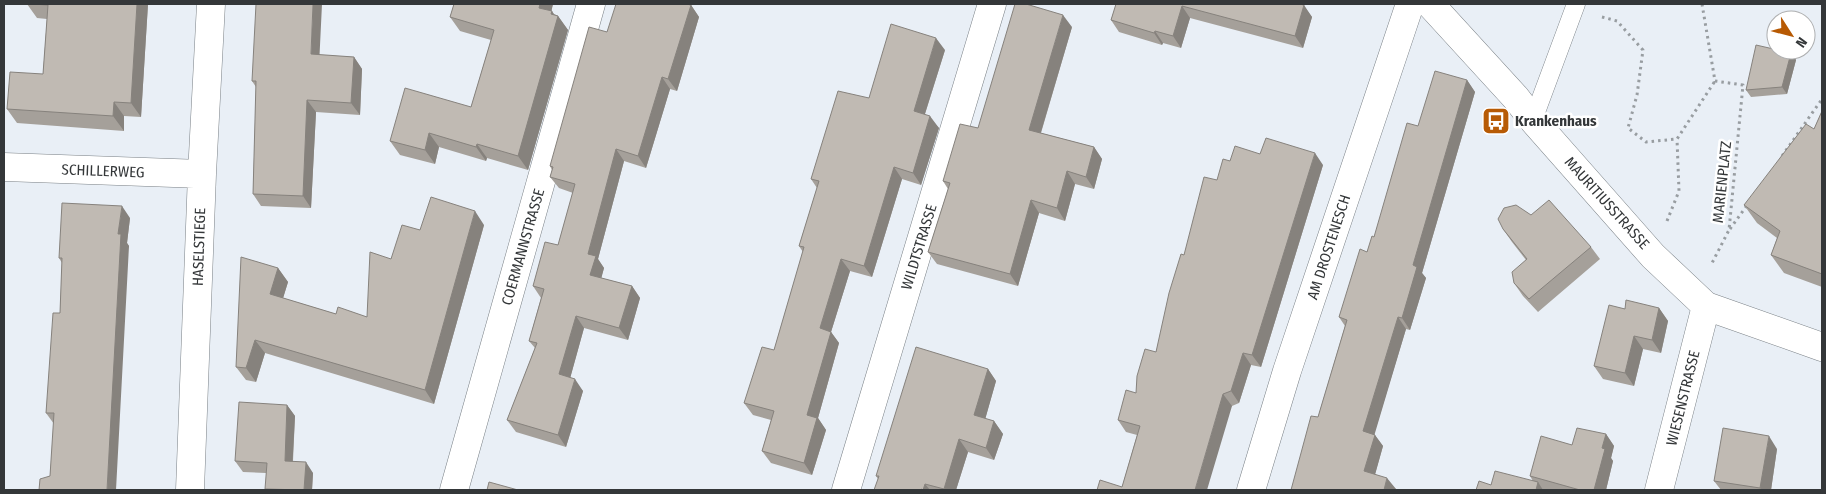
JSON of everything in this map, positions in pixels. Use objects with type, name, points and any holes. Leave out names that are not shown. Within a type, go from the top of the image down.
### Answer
[{"type":"street","name":"HASELSTIEGE","points":[[190,490],[202,174],[211,4]]},
{"type":"street","name":"COERMANNSTRASSE","points":[[454,490],[591,4]]},
{"type":"street","name":"WILDTSTRASSE","points":[[846,490],[992,4]]},
{"type":"street","name":"AM DROSTENESCH","points":[[1251,490],[1287,371],[1410,4]]},
{"type":"street","name":"MAURITIUSSTRASSE","points":[[1430,4],[1516,98],[1533,120],[1653,256],[1706,306],[1822,347]]},
{"type":"street","name":"SCHILLERWEG","points":[[4,167],[202,174]]},
{"type":"street","name":"WIESENSTRASSE","points":[[1659,490],[1706,306]]},
{"type":"lane","points":[[1533,120],[1575,6]]},
{"type":"path","points":[[1653,256],[1679,191],[1677,139],[1715,81],[1702,4]]},
{"type":"path","points":[[1575,6],[1617,22],[1643,50],[1637,95],[1628,128],[1646,142],[1677,139]]},
{"type":"path","name":"MARIENPLATZ","points":[[1706,306],[1709,269],[1729,230],[1743,85],[1715,81]]},
{"type":"path","points":[[1778,161],[1822,99]]},
{"type":"path","points":[[1729,230],[1751,200]]},
{"type":"building","points":[[32,4],[137,4],[131,103],[114,102],[113,116],[7,109],[10,72],[43,74],[48,5]]},
{"type":"building","points":[[256,4],[313,4],[311,54],[354,57],[351,103],[307,100],[303,196],[253,194],[256,81],[252,81]]},
{"type":"building","points":[[454,4],[540,4],[539,8],[552,11],[551,14],[558,16],[518,156],[477,144],[476,147],[429,133],[425,150],[390,141],[405,88],[471,107],[494,30],[450,17]]},
{"type":"building","points":[[616,4],[691,5],[668,79],[662,77],[638,156],[616,149],[588,254],[596,256],[590,275],[632,286],[619,328],[576,316],[559,374],[575,379],[558,435],[507,420],[537,343],[529,341],[544,289],[533,286],[545,242],[558,245],[575,184],[550,177],[553,167],[550,166],[589,27],[607,32]]},
{"type":"building","points":[[1015,4],[1026,4],[1063,15],[1029,130],[1094,147],[1086,177],[1067,171],[1057,208],[1031,200],[1010,274],[928,252],[950,183],[943,181],[960,124],[978,128]]},
{"type":"building","points":[[1116,4],[1304,5],[1295,36],[1182,6],[1173,36],[1155,31],[1154,33],[1111,20]]},
{"type":"building","points":[[891,24],[936,38],[914,111],[930,116],[913,173],[894,167],[864,266],[841,259],[820,328],[831,332],[807,415],[817,418],[804,463],[762,451],[774,411],[744,403],[762,347],[774,350],[804,247],[799,246],[819,181],[811,179],[838,91],[869,98]]},
{"type":"building","points":[[1756,45],[1766,47],[1766,60],[1789,60],[1782,87],[1746,90]]},
{"type":"building","points":[[1435,71],[1467,80],[1413,265],[1417,267],[1402,318],[1398,317],[1363,431],[1375,435],[1364,471],[1387,478],[1384,490],[1291,490],[1311,416],[1318,417],[1347,320],[1339,317],[1360,249],[1367,252],[1372,236],[1374,237],[1407,123],[1418,126]]},
{"type":"building","points":[[1822,111],[1822,274],[1771,255],[1780,231],[1744,205],[1806,124],[1814,129]]},
{"type":"building","points":[[1266,138],[1315,153],[1252,355],[1243,353],[1231,391],[1223,394],[1195,490],[1097,490],[1100,480],[1122,487],[1140,426],[1118,420],[1126,390],[1136,393],[1137,376],[1145,349],[1156,352],[1169,293],[1181,254],[1184,255],[1204,177],[1217,180],[1223,159],[1230,161],[1235,146],[1260,154]]},
{"type":"building","points":[[431,197],[475,211],[425,390],[255,340],[246,368],[236,367],[241,257],[278,268],[270,294],[336,314],[338,307],[367,317],[370,252],[391,259],[402,225],[420,230]]},
{"type":"building","points":[[1549,200],[1591,247],[1529,299],[1514,283],[1512,272],[1527,259],[1503,229],[1498,219],[1504,208],[1516,205],[1531,215]]},
{"type":"building","points":[[62,203],[122,206],[118,234],[121,234],[107,490],[39,490],[40,479],[50,476],[54,413],[46,413],[53,313],[60,313],[62,258],[59,258]]},
{"type":"building","points":[[1626,300],[1659,308],[1652,340],[1634,336],[1625,373],[1594,366],[1609,305],[1625,309]]},
{"type":"building","points":[[916,347],[988,369],[974,415],[994,421],[986,448],[959,439],[944,489],[925,484],[923,490],[874,490],[879,476],[876,476]]},
{"type":"building","points":[[239,402],[287,405],[285,461],[306,462],[304,490],[265,489],[267,463],[235,461]]},
{"type":"building","points":[[1577,428],[1606,434],[1602,448],[1605,449],[1594,490],[1580,490],[1530,476],[1541,436],[1572,445]]},
{"type":"building","points":[[1723,428],[1769,436],[1760,488],[1714,481]]},
{"type":"building","points":[[1495,471],[1538,482],[1536,490],[1476,490],[1479,481],[1491,485]]},
{"type":"building","points":[[489,482],[518,490],[487,490]]},
{"type":"place","name":"Krankenhaus","points":[[1496,121]]}]
